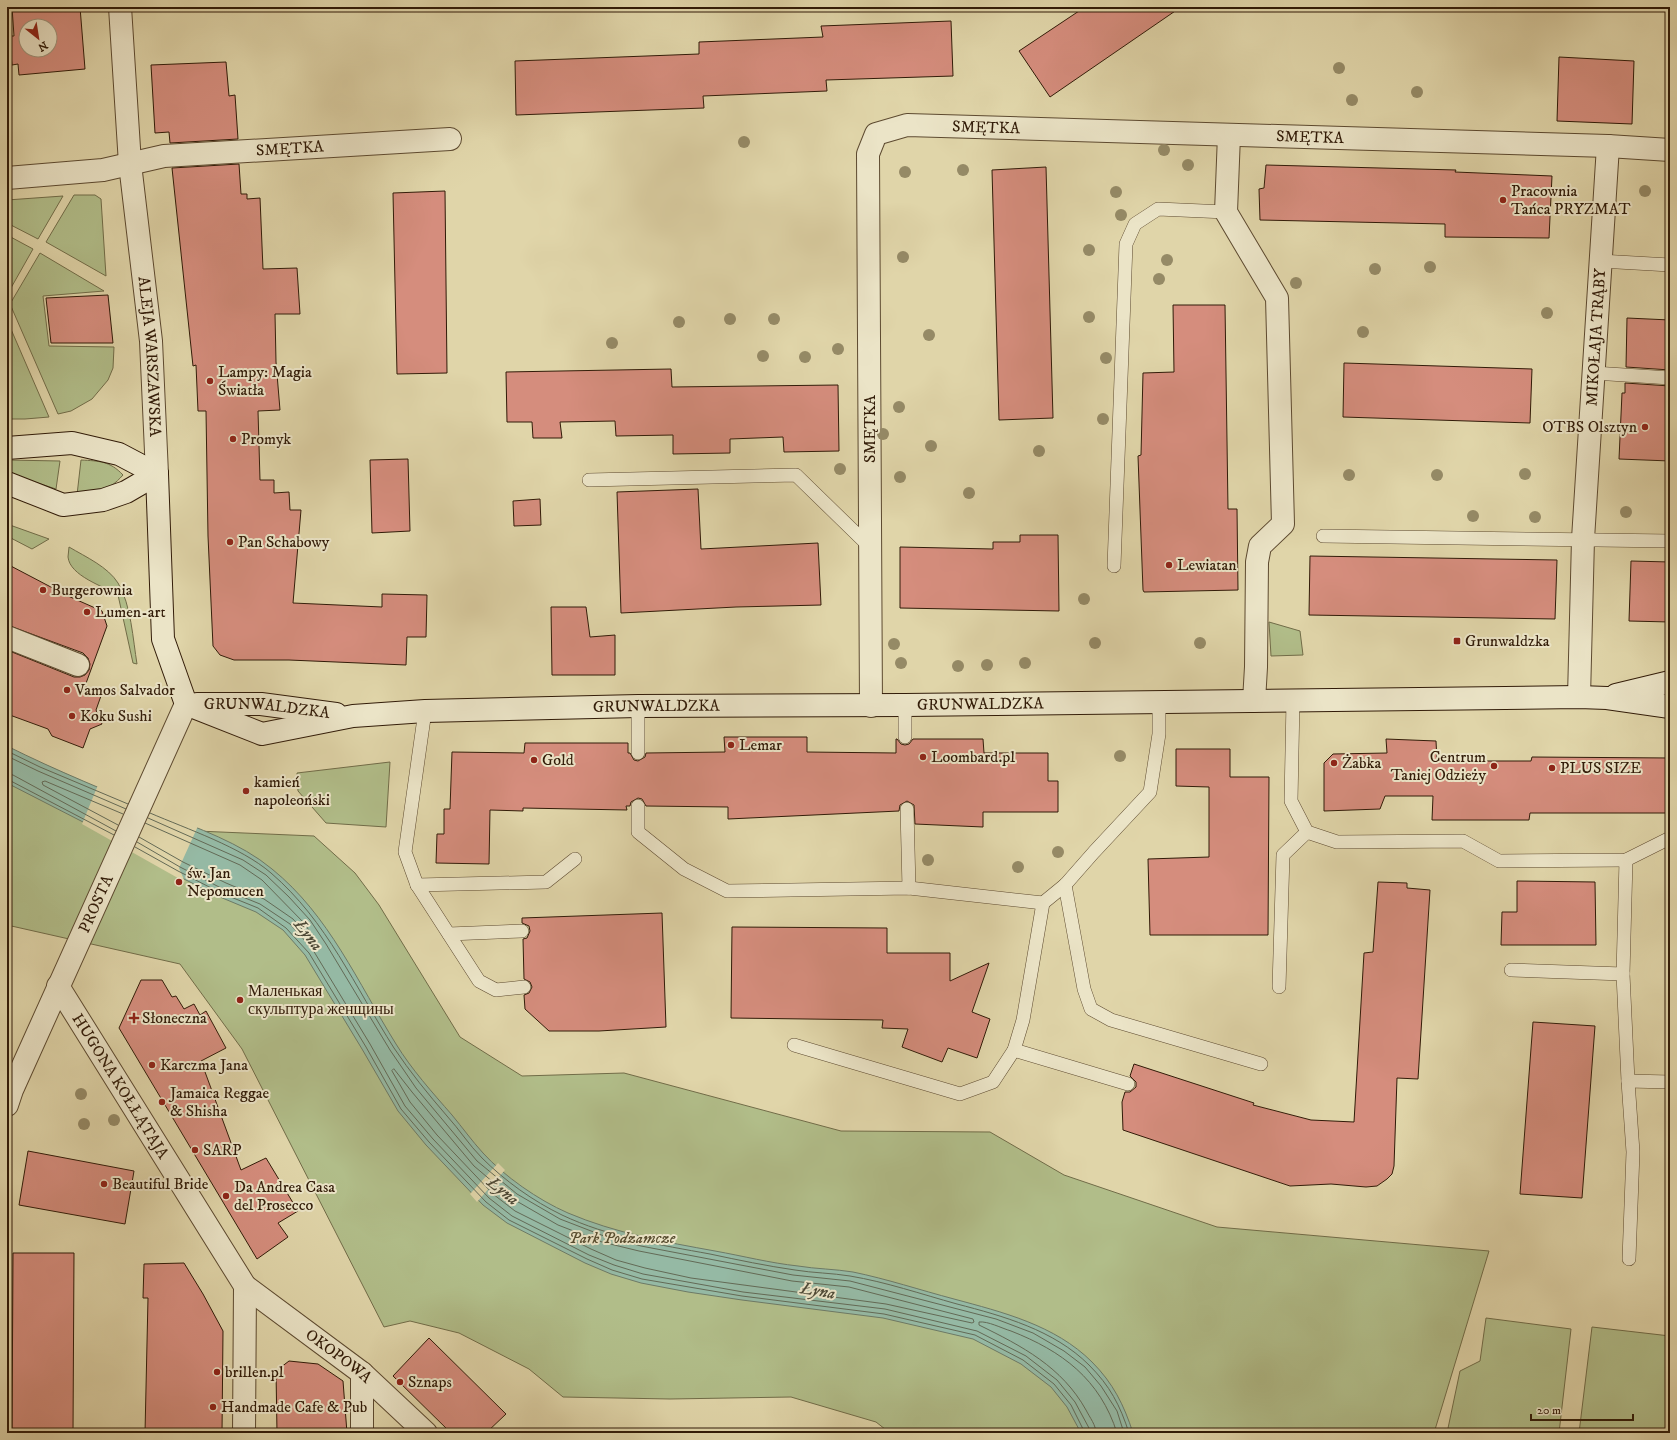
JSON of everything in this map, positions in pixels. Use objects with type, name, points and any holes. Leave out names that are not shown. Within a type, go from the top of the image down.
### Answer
[{"type":"street","name":"ALEJA WARSZAWSKA","points":[[120,7],[130,164],[151,341],[163,639],[186,704]]},
{"type":"street","name":"SMĘTKA","points":[[872,706],[868,154],[876,134],[907,125],[1608,146],[1670,150]]},
{"type":"street","points":[[1229,135],[1226,212],[1277,298],[1283,524],[1260,546],[1256,562],[1256,667],[1254,701]]},
{"type":"street","name":"SMĘTKA","points":[[7,178],[103,170],[164,156],[450,139]]},
{"type":"street","name":"MIKOŁAJA TRĄBY","points":[[1579,697],[1583,539],[1608,146]]},
{"type":"street","points":[[7,448],[72,443],[119,454],[157,474]]},
{"type":"street","points":[[7,483],[63,505],[103,500],[126,492],[157,474]]},
{"type":"street","points":[[7,637],[78,665]]},
{"type":"street","name":"GRUNWALDZKA","points":[[1608,698],[1670,682]]},
{"type":"street","name":"GRUNWALDZKA","points":[[186,704],[262,734],[353,716],[425,711],[638,706],[872,706],[1579,697],[1608,698],[1670,707]]},
{"type":"street","name":"GRUNWALDZKA","points":[[186,704],[261,704],[353,716]]},
{"type":"street","name":"PROSTA","points":[[9,1094],[186,704]]},
{"type":"street","name":"HUGONA KOŁŁĄTAJA","points":[[58,986],[245,1286]]},
{"type":"street","points":[[244,1433],[245,1286]]},
{"type":"street","name":"OKOPOWA","points":[[245,1286],[362,1373],[426,1433]]},
{"type":"street","points":[[362,1373],[362,1433]]},
{"type":"lane","points":[[1114,566],[1126,244],[1135,224],[1158,210],[1226,212]]},
{"type":"lane","points":[[1600,261],[1670,265]]},
{"type":"lane","points":[[1594,373],[1670,378]]},
{"type":"lane","points":[[589,480],[796,475],[870,547]]},
{"type":"lane","points":[[1323,536],[1670,541]]},
{"type":"lane","points":[[1293,701],[1291,734],[1291,802],[1307,832],[1337,842],[1463,841],[1499,861],[1626,860],[1670,838]]},
{"type":"lane","points":[[794,1044],[960,1094],[994,1082],[1014,1050],[1023,1020],[1043,903],[1065,885],[1150,792],[1159,734],[1160,702]]},
{"type":"lane","points":[[905,705],[905,737]]},
{"type":"lane","points":[[638,706],[638,753]]},
{"type":"lane","points":[[425,711],[404,852],[417,885],[479,981],[496,990],[524,987]]},
{"type":"lane","points":[[638,806],[638,832],[684,869],[727,891],[908,888],[1043,903]]},
{"type":"lane","points":[[907,809],[908,888]]},
{"type":"lane","points":[[1279,987],[1283,855],[1307,832]]},
{"type":"lane","points":[[417,885],[546,882],[575,859]]},
{"type":"lane","points":[[1626,860],[1623,974],[1633,1152],[1629,1259]]},
{"type":"lane","points":[[1065,885],[1084,989],[1091,1009],[1111,1020],[1261,1064]]},
{"type":"lane","points":[[449,934],[522,931]]},
{"type":"lane","points":[[1511,970],[1623,974]]},
{"type":"lane","points":[[1014,1050],[1128,1084]]},
{"type":"lane","points":[[1628,1081],[1670,1082]]},
{"type":"green space","points":[[74,195],[95,195],[101,199],[106,276],[46,242]]},
{"type":"green space","points":[[63,196],[38,239],[7,223],[7,200]]},
{"type":"green space","points":[[7,235],[33,249],[7,295]]},
{"type":"green space","points":[[40,253],[104,291],[43,296],[49,346],[114,347],[113,368],[108,380],[92,399],[71,411],[58,414],[10,304]]},
{"type":"green space","points":[[7,320],[49,417],[7,419]]},
{"type":"green space","points":[[7,460],[60,461],[56,489],[7,473]]},
{"type":"green space","points":[[81,460],[109,464],[123,475],[118,481],[107,488],[77,495]]},
{"type":"green space","points":[[7,524],[49,539],[32,549],[7,536]]},
{"type":"green space","points":[[69,547],[103,567],[118,583],[129,612],[137,664],[133,663],[118,595],[88,580],[75,570],[70,564],[68,557]]},
{"type":"green space","points":[[1269,622],[1300,631],[1303,655],[1271,656]]},
{"type":"green space","points":[[390,762],[386,827],[326,823],[298,791],[297,773]]},
{"type":"green space","name":"Park Podzamcze","points":[[7,780],[197,831],[314,836],[355,873],[379,905],[460,1037],[522,1076],[624,1073],[841,1131],[990,1132],[1064,1175],[1217,1227],[1489,1251],[1434,1433],[890,1433],[876,1422],[791,1397],[670,1399],[563,1397],[529,1369],[459,1333],[410,1321],[384,1327],[242,1049],[180,964],[7,925]]},
{"type":"green space","points":[[1486,1318],[1571,1329],[1559,1433],[1447,1433],[1460,1371],[1480,1361]]},
{"type":"green space","points":[[1592,1327],[1670,1336],[1670,1418],[1668,1433],[1579,1433]]},
{"type":"water","name":"Łyna","points":[[7,746],[83,781],[204,830],[247,851],[272,869],[292,887],[310,907],[326,929],[355,974],[396,1044],[422,1081],[491,1162],[511,1179],[533,1194],[568,1213],[622,1231],[659,1240],[777,1263],[846,1271],[866,1275],[991,1309],[1045,1329],[1062,1338],[1077,1349],[1092,1362],[1106,1378],[1112,1386],[1126,1413],[1133,1433],[1081,1433],[1067,1407],[1051,1387],[1021,1364],[973,1339],[883,1318],[742,1300],[641,1283],[611,1274],[585,1263],[507,1223],[483,1205],[426,1145],[398,1111],[305,955],[283,930],[256,912],[220,897],[176,875],[83,822],[7,783]]},
{"type":"pier","points":[[98,785],[198,826],[179,868],[185,882],[82,824]]},
{"type":"pier","points":[[498,1163],[505,1170],[477,1202],[470,1194]]},
{"type":"building","points":[[12,7],[80,7],[85,69],[19,75],[18,64],[12,65],[9,36],[14,36]]},
{"type":"building","points":[[1085,7],[1181,7],[1050,97],[1019,51]]},
{"type":"building","points":[[951,21],[953,76],[826,80],[827,91],[703,96],[704,108],[516,115],[515,61],[699,54],[699,42],[823,37],[821,26]]},
{"type":"building","points":[[1559,57],[1634,61],[1632,124],[1557,121]]},
{"type":"building","points":[[226,62],[229,96],[235,95],[238,139],[170,143],[169,132],[155,133],[151,65]]},
{"type":"building","points":[[239,164],[241,194],[247,194],[247,199],[260,198],[263,269],[297,268],[300,314],[275,314],[276,362],[280,410],[258,411],[260,480],[274,480],[274,493],[289,492],[290,510],[301,510],[293,603],[382,607],[382,594],[427,595],[426,637],[407,637],[406,665],[289,660],[234,660],[220,655],[213,646],[208,536],[206,411],[198,411],[196,365],[193,366],[172,168]]},
{"type":"building","points":[[1266,165],[1456,170],[1455,172],[1552,176],[1549,238],[1445,237],[1445,224],[1260,220],[1259,189],[1264,188]]},
{"type":"building","points":[[1046,167],[1053,418],[999,420],[992,170]]},
{"type":"building","points":[[445,191],[447,373],[397,374],[393,193]]},
{"type":"building","points":[[108,295],[113,343],[51,343],[46,298]]},
{"type":"building","points":[[1173,305],[1225,305],[1228,509],[1237,509],[1238,590],[1144,592],[1143,590],[1138,456],[1141,455],[1143,373],[1174,372]]},
{"type":"building","points":[[1627,318],[1670,320],[1670,370],[1626,367]]},
{"type":"building","points":[[1344,363],[1532,369],[1530,423],[1343,417]]},
{"type":"building","points":[[671,369],[672,387],[838,385],[839,451],[784,452],[783,437],[730,439],[730,453],[673,454],[673,435],[616,436],[615,421],[560,422],[562,438],[533,438],[532,422],[507,422],[506,372]]},
{"type":"building","name":"OTBS Olsztyn","points":[[1625,383],[1670,386],[1670,461],[1619,459],[1622,393],[1625,393]]},
{"type":"building","points":[[408,459],[410,531],[372,533],[370,460]]},
{"type":"building","points":[[698,489],[701,549],[818,543],[821,605],[736,607],[621,613],[617,492]]},
{"type":"building","points":[[540,499],[541,525],[514,526],[513,501]]},
{"type":"building","points":[[1020,535],[1058,535],[1059,611],[900,608],[900,547],[993,549],[993,542],[1020,542]]},
{"type":"building","points":[[1310,556],[1557,560],[1555,619],[1309,615]]},
{"type":"building","points":[[1631,561],[1670,562],[1670,622],[1629,621]]},
{"type":"building","points":[[7,564],[68,596],[102,611],[107,626],[85,686],[102,693],[96,710],[102,724],[90,729],[83,748],[52,736],[48,729],[7,714],[7,650],[74,677],[85,675],[89,670],[90,664],[88,658],[83,653],[7,625]]},
{"type":"building","points":[[551,607],[586,607],[590,637],[615,635],[615,675],[552,675]]},
{"type":"building","points":[[724,737],[807,737],[807,752],[896,753],[896,739],[901,744],[905,745],[909,744],[913,739],[983,739],[984,753],[1048,753],[1048,781],[1058,781],[1058,812],[983,812],[983,827],[915,824],[914,805],[907,801],[900,805],[899,811],[728,819],[728,807],[646,806],[642,799],[638,798],[631,802],[630,806],[626,806],[627,810],[523,808],[523,811],[490,810],[489,864],[436,863],[437,834],[444,834],[444,809],[450,809],[452,752],[524,753],[525,743],[628,743],[628,753],[630,753],[634,760],[638,761],[645,757],[646,753],[725,752]]},
{"type":"building","points":[[1386,739],[1436,741],[1437,761],[1531,761],[1532,757],[1670,758],[1670,813],[1530,813],[1529,820],[1432,820],[1433,796],[1385,796],[1380,809],[1324,811],[1324,763],[1333,754],[1387,753]]},
{"type":"building","points":[[1176,749],[1230,749],[1230,777],[1269,777],[1268,935],[1150,935],[1148,859],[1209,857],[1209,787],[1176,786]]},
{"type":"building","points":[[1517,881],[1595,882],[1596,945],[1501,945],[1502,912],[1517,912]]},
{"type":"building","points":[[1378,882],[1407,883],[1407,888],[1430,890],[1418,1079],[1397,1078],[1394,1166],[1392,1174],[1387,1179],[1377,1186],[1366,1187],[1331,1184],[1290,1186],[1123,1130],[1122,1102],[1125,1092],[1130,1092],[1136,1087],[1136,1082],[1130,1076],[1134,1064],[1254,1103],[1253,1105],[1311,1120],[1354,1122],[1364,953],[1373,952]]},
{"type":"building","points":[[662,913],[666,1027],[599,1031],[549,1031],[525,1009],[524,995],[529,993],[532,987],[530,982],[524,979],[523,939],[527,938],[530,931],[529,926],[522,923],[522,918]]},
{"type":"building","points":[[732,927],[887,928],[887,953],[950,953],[950,981],[989,963],[972,1012],[990,1019],[977,1058],[948,1048],[942,1062],[902,1047],[908,1029],[882,1028],[883,1020],[731,1018]]},
{"type":"building","points":[[141,980],[162,980],[172,997],[176,996],[184,1009],[194,1004],[200,1015],[206,1011],[226,1048],[201,1061],[241,1170],[266,1158],[298,1211],[278,1223],[288,1237],[257,1259],[119,1028]]},
{"type":"building","points":[[1533,1022],[1595,1026],[1582,1198],[1520,1194]]},
{"type":"building","points":[[28,1151],[134,1171],[125,1224],[19,1205]]},
{"type":"building","points":[[13,1253],[74,1253],[73,1433],[12,1433]]},
{"type":"building","points":[[184,1263],[223,1331],[222,1433],[145,1433],[148,1298],[143,1298],[144,1264]]},
{"type":"building","points":[[429,1338],[506,1414],[486,1433],[451,1433],[393,1376]]},
{"type":"building","points":[[289,1361],[318,1364],[343,1381],[347,1433],[277,1433],[276,1371]]},
{"type":"place","name":"Pracownia Tańca PRYZMAT","points":[[1503,200]]},
{"type":"place","name":"Lampy: Magia Światła","points":[[210,381]]},
{"type":"place","name":"OTBS Olsztyn","points":[[1645,427]]},
{"type":"place","name":"Promyk","points":[[233,439]]},
{"type":"place","name":"Pan Schabowy","points":[[230,542]]},
{"type":"place","name":"Lewiatan","points":[[1169,565]]},
{"type":"place","name":"Burgerownia","points":[[43,590]]},
{"type":"place","name":"Lumen-art","points":[[87,612]]},
{"type":"place","name":"Grunwaldzka","points":[[1457,641]]},
{"type":"place","name":"Vamos Salvador","points":[[67,690]]},
{"type":"place","name":"Koku Sushi","points":[[72,716]]},
{"type":"place","name":"Lemar","points":[[731,745]]},
{"type":"place","name":"Loombard.pl","points":[[923,757]]},
{"type":"place","name":"Gold","points":[[534,760]]},
{"type":"place","name":"Żabka","points":[[1334,763]]},
{"type":"place","name":"Centrum Taniej Odzieży","points":[[1494,766]]},
{"type":"place","name":"PLUS SIZE","points":[[1552,768]]},
{"type":"place","name":"kamień napoleoński","points":[[246,791]]},
{"type":"place","name":"św. Jan Nepomucen","points":[[179,882]]},
{"type":"place","name":"Маленькая скульптура женщины","points":[[240,1000]]},
{"type":"place","name":"Słoneczna","points":[[134,1018]]},
{"type":"place","name":"Karczma Jana","points":[[152,1065]]},
{"type":"place","name":"Jamaica Reggae & Shisha","points":[[162,1102]]},
{"type":"place","name":"SARP","points":[[195,1150]]},
{"type":"place","name":"Beautiful Bride","points":[[104,1184]]},
{"type":"place","name":"Da Andrea Casa del Prosecco","points":[[226,1196]]},
{"type":"place","name":"brillen.pl","points":[[217,1372]]},
{"type":"place","name":"Sznaps","points":[[400,1382]]},
{"type":"place","name":"Handmade Cafe & Pub","points":[[213,1407]]}]
